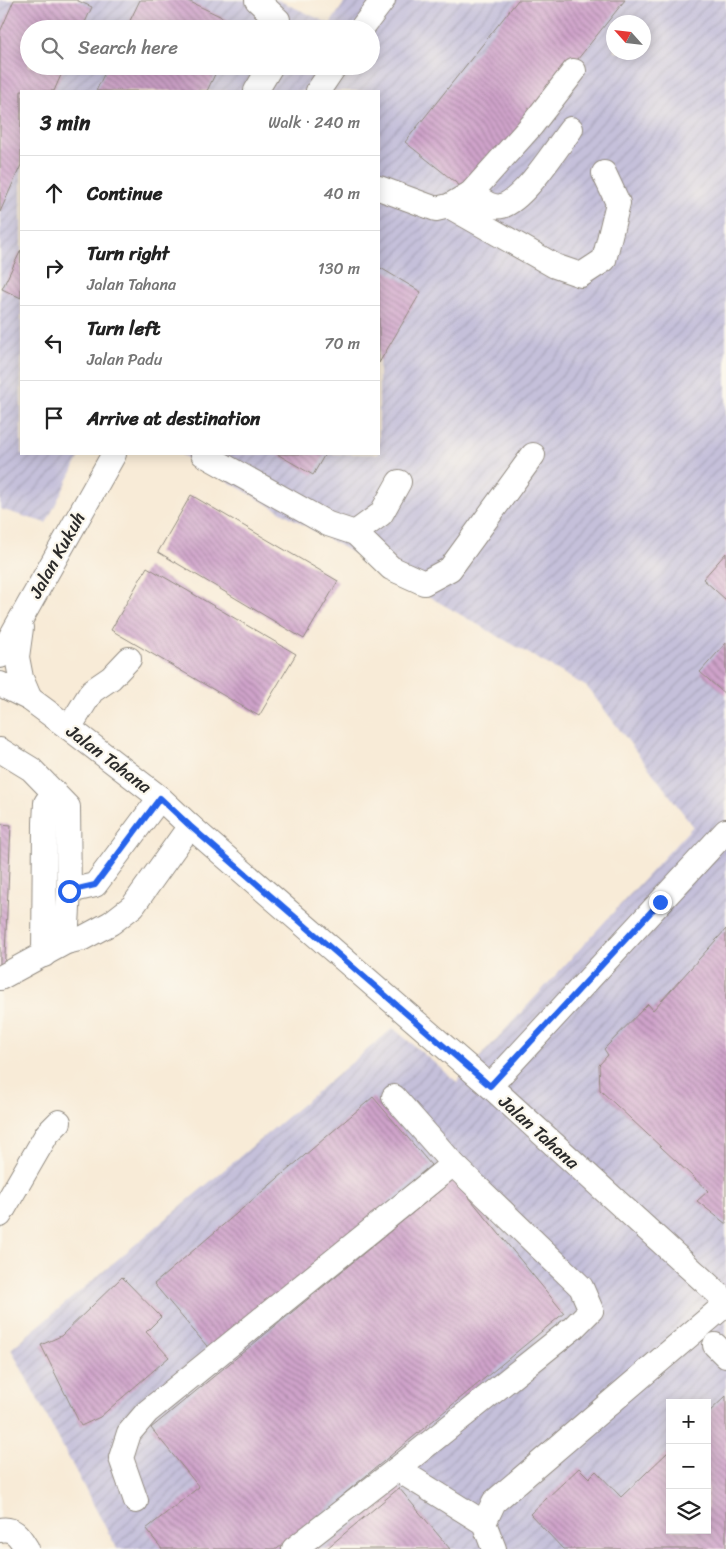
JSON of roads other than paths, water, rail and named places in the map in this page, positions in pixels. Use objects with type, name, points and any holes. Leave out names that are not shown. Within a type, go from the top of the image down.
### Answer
[{"type":"street","points":[[257,0],[278,20]]},
{"type":"street","points":[[368,20],[383,0]]},
{"type":"street","points":[[380,188],[436,209],[448,206],[472,193],[532,125],[574,71]]},
{"type":"street","points":[[257,90],[266,75]]},
{"type":"street","points":[[319,90],[329,75]]},
{"type":"street","points":[[472,193],[488,205],[502,206],[521,195],[571,129]]},
{"type":"street","points":[[448,206],[555,266],[581,275],[604,260],[618,203],[604,173]]},
{"type":"street","name":"Jalan Kukuh","points":[[0,656],[113,455]]},
{"type":"street","points":[[205,455],[328,524],[355,533],[391,568],[424,583],[450,569],[533,455]]},
{"type":"street","points":[[355,533],[381,514],[399,482]]},
{"type":"street","points":[[0,632],[22,618]]},
{"type":"street","points":[[22,618],[17,657],[21,678],[30,699]]},
{"type":"street","points":[[69,728],[92,691],[112,678],[129,659]]},
{"type":"street","name":"Jalan Tahana","points":[[0,684],[30,699],[160,798],[490,1086],[726,1303]]},
{"type":"street","points":[[0,750],[31,769],[68,807],[69,891],[66,942]]},
{"type":"street","points":[[44,955],[46,803],[54,792]]},
{"type":"street","points":[[69,891],[95,885],[160,798]]},
{"type":"street","points":[[0,978],[66,942],[83,938],[111,923],[133,906],[190,826]]},
{"type":"street","points":[[490,1086],[726,830]]},
{"type":"street","points":[[294,1549],[573,1328],[591,1310],[581,1287],[453,1164],[394,1097]]},
{"type":"street","points":[[0,1215],[46,1134],[59,1122]]},
{"type":"street","points":[[136,1501],[121,1458],[129,1433],[147,1412],[453,1164]]},
{"type":"street","points":[[484,1523],[494,1502],[726,1303]]},
{"type":"street","points":[[397,1469],[484,1523],[494,1549]]},
{"type":"street","points":[[0,1530],[14,1531],[27,1549]]}]
